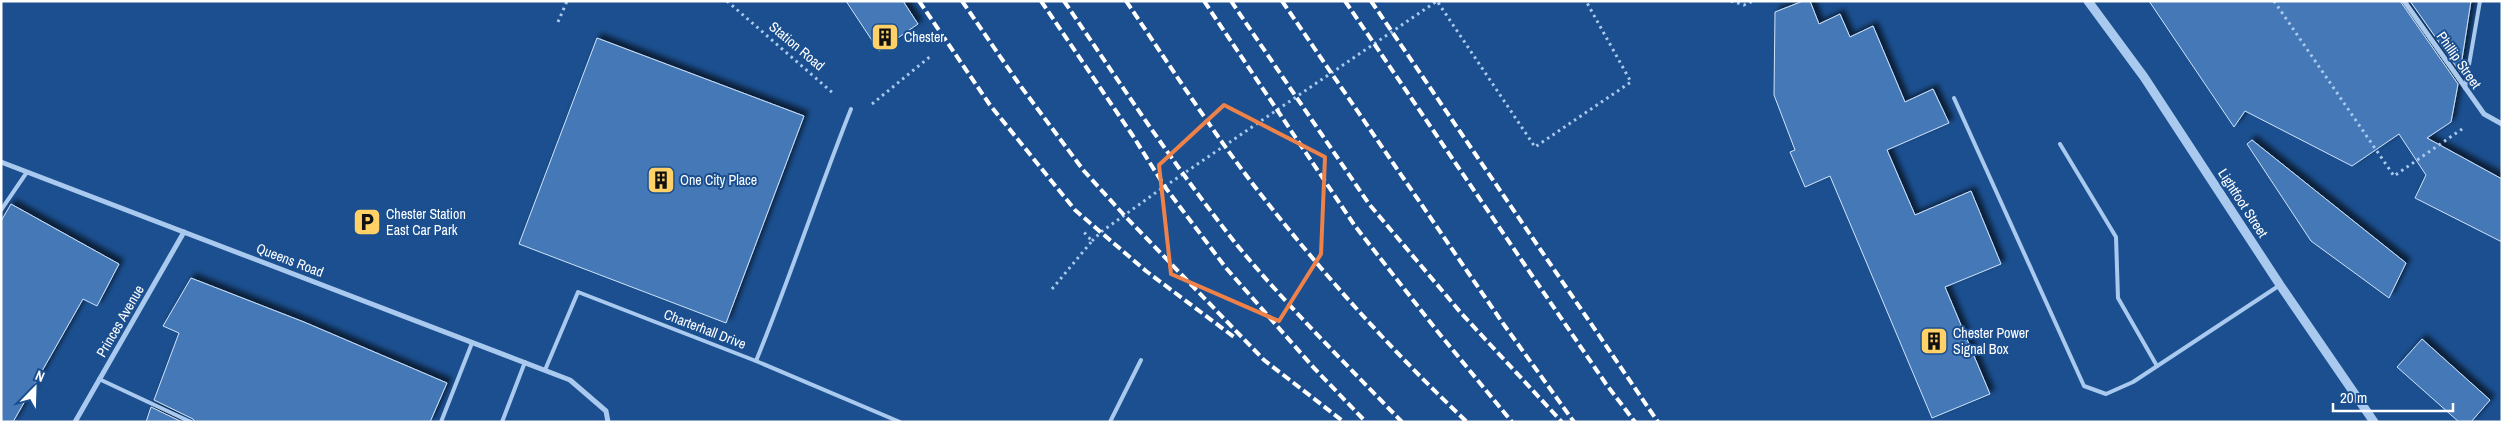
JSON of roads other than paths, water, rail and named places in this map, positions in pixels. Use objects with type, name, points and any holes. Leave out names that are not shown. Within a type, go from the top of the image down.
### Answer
[{"type":"street","name":"Lightfoot Street","points":[[2088,1],[2144,77],[2280,286],[2374,422]]},
{"type":"street","name":"Phillip Street","points":[[2404,1],[2484,114],[2502,124]]},
{"type":"street","name":"Queens Road","points":[[1,162],[570,380],[606,411],[608,422]]},
{"type":"street","name":"Princes Avenue","points":[[75,422],[184,232]]},
{"type":"lane","points":[[2465,88],[2480,1]]},
{"type":"lane","points":[[1954,98],[2084,386],[2106,394],[2133,382],[2280,286]]},
{"type":"lane","points":[[756,361],[782,297],[814,203],[851,109]]},
{"type":"lane","points":[[2060,144],[2116,237],[2118,298],[2157,366]]},
{"type":"lane","points":[[1,210],[27,172]]},
{"type":"lane","name":"Charterhall Drive","points":[[545,370],[578,292],[756,361],[900,422]]},
{"type":"lane","points":[[441,422],[472,343]]},
{"type":"lane","points":[[1110,422],[1141,360]]},
{"type":"lane","points":[[502,422],[525,362]]},
{"type":"lane","points":[[100,379],[191,422]]},
{"type":"railway","points":[[919,1],[990,105],[1075,210],[1146,271],[1234,337]]},
{"type":"railway","points":[[962,1],[1019,84],[1084,171],[1264,360],[1344,422]]},
{"type":"railway","points":[[1041,1],[1133,136],[1165,187],[1226,268],[1314,368],[1366,422]]},
{"type":"railway","points":[[1064,1],[1170,155],[1237,245],[1297,313],[1402,422]]},
{"type":"railway","points":[[1126,1],[1232,156],[1293,235],[1340,291],[1390,345],[1467,422]]},
{"type":"railway","points":[[1204,1],[1355,226],[1512,422]]},
{"type":"railway","points":[[1231,1],[1369,204],[1461,313],[1562,422]]},
{"type":"railway","points":[[1282,1],[1502,322],[1574,422]]},
{"type":"railway","points":[[1345,1],[1606,384],[1635,422]]},
{"type":"railway","points":[[1371,1],[1658,422]]},
{"type":"place","name":"Chester","points":[[885,37]]},
{"type":"place","name":"One City Place","points":[[661,180]]},
{"type":"place","name":"Chester Station East Car Park","points":[[367,222]]},
{"type":"place","name":"Chester Power Signal Box","points":[[1934,341]]}]
